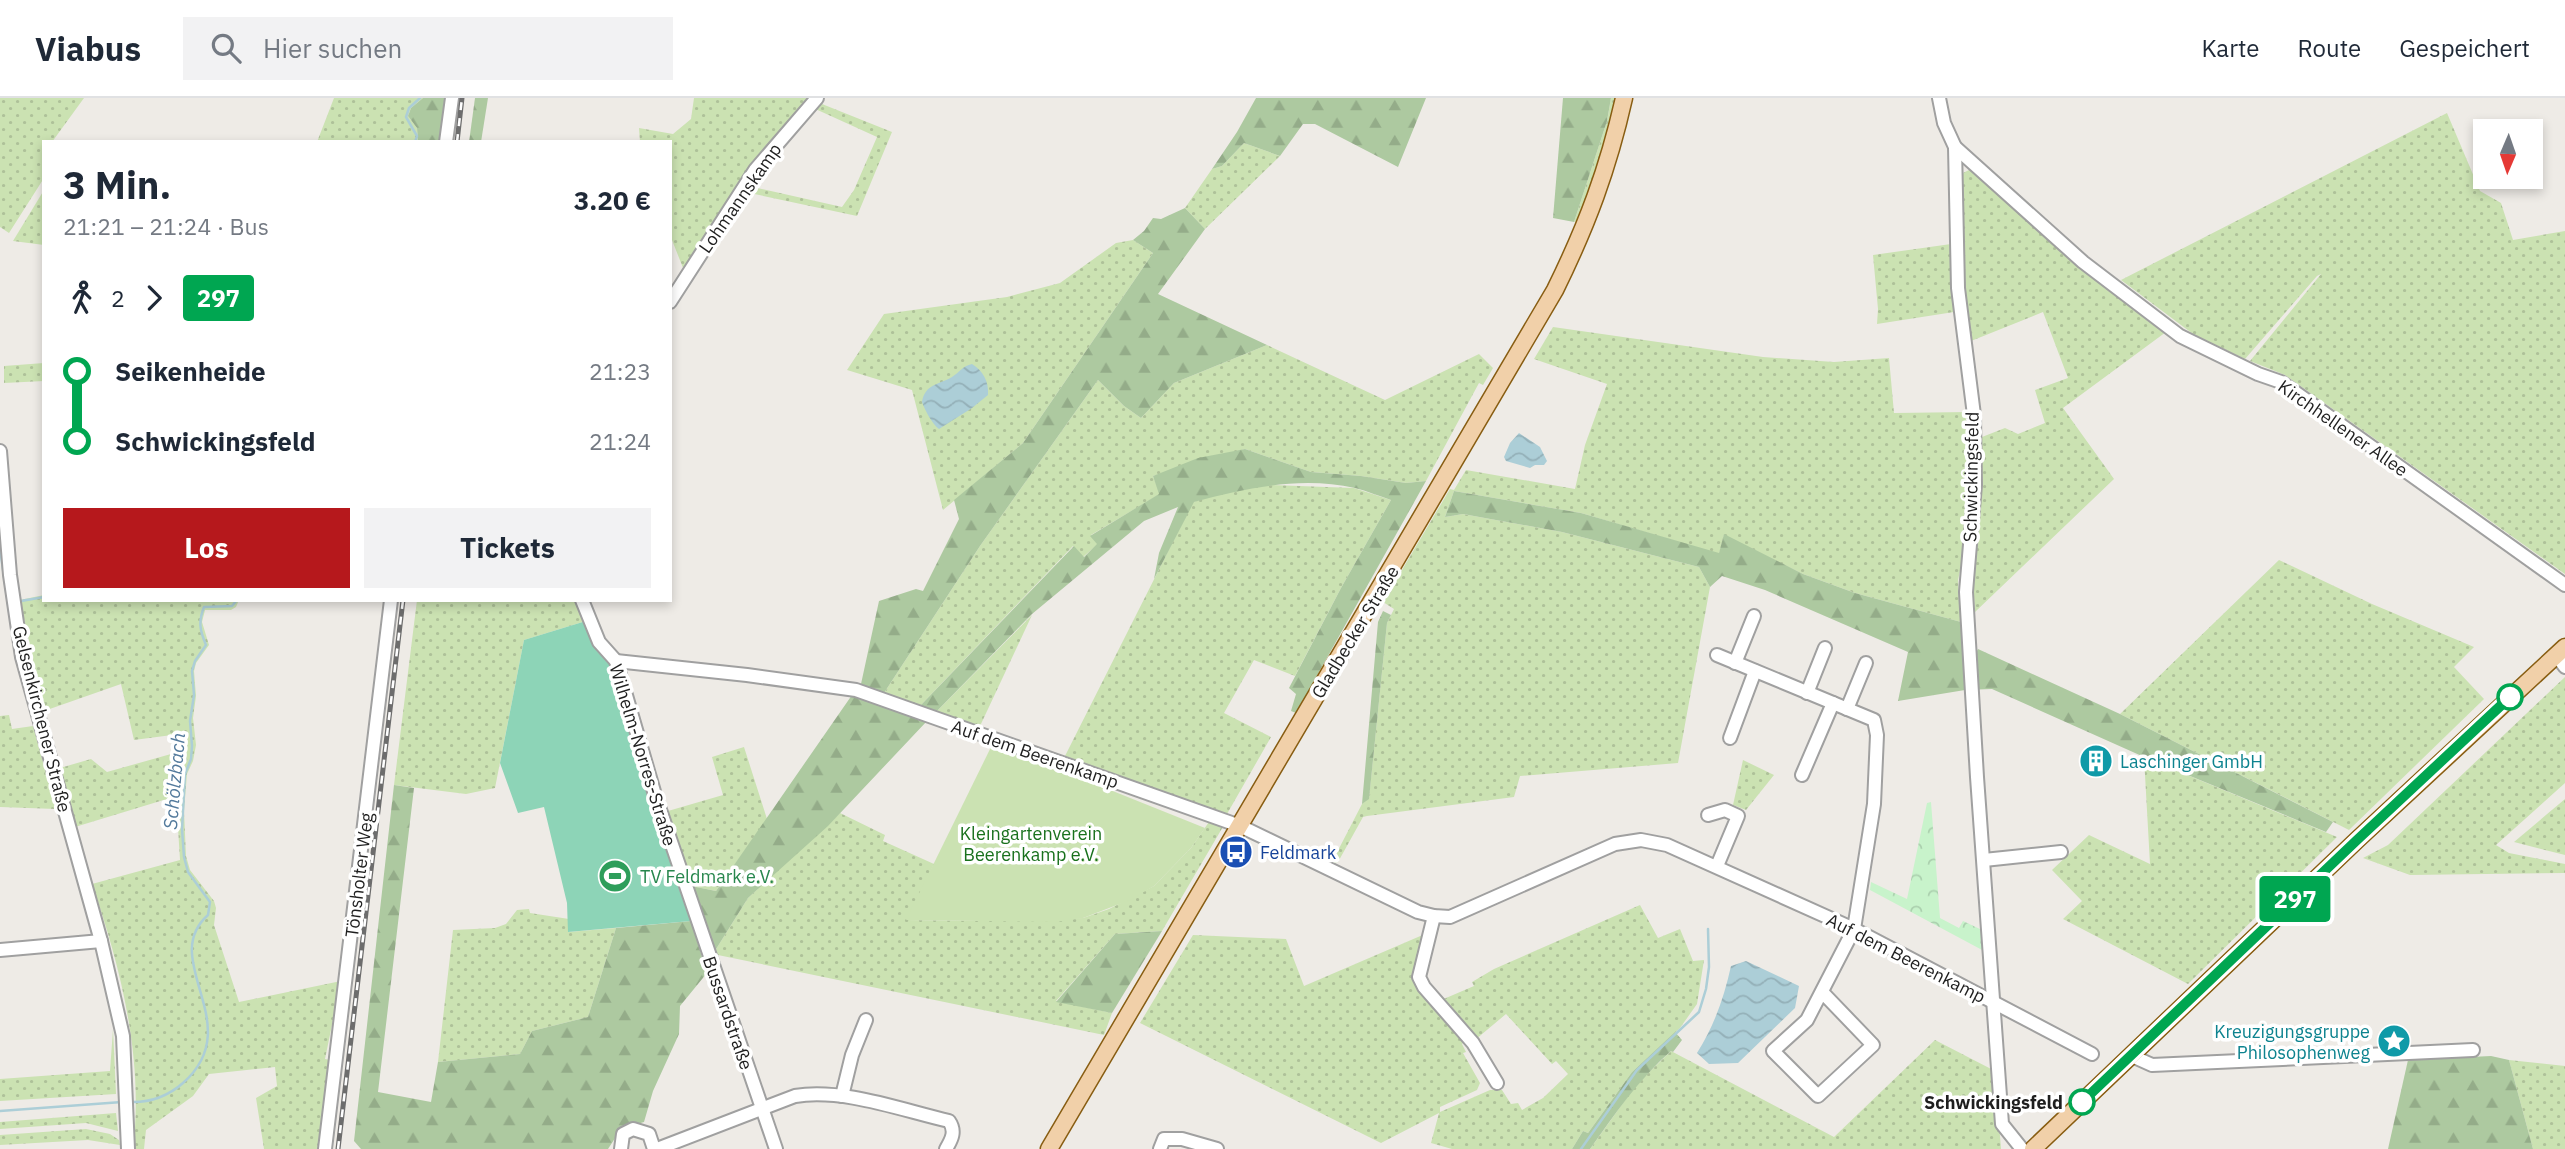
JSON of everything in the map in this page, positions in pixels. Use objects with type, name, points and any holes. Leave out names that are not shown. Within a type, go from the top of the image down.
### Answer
[{"type":"main road","name":"Gladbecker Straße","points":[[1049,1149],[1555,290],[1586,227],[1612,149],[1624,98]]},
{"type":"main road","points":[[2033,1149],[2357,840],[2562,656]]},
{"type":"street","points":[[446,140],[452,98]]},
{"type":"street","name":"Lohmannskamp","points":[[672,299],[755,170],[817,98]]},
{"type":"street","name":"Schwickingsfeld","points":[[1939,98],[1944,123],[1955,148],[1958,288],[1974,415],[1975,485],[1966,592],[2002,1124],[2022,1149]]},
{"type":"street","name":"Kirchhellener Allee","points":[[1955,148],[2083,261],[2180,336],[2258,374],[2281,382],[2565,584]]},
{"type":"street","name":"Gelsenkirchener Straße","points":[[0,452],[10,575],[22,657],[101,941],[123,1037],[128,1149]]},
{"type":"street","name":"Tönsholter Weg","points":[[325,1149],[391,602]]},
{"type":"street","name":"Wilhelm-Norres-Straße","points":[[583,602],[599,642],[616,661],[653,791],[695,915]]},
{"type":"street","points":[[1735,663],[1754,616]]},
{"type":"street","points":[[1807,693],[1825,648]]},
{"type":"street","points":[[1717,655],[1874,720],[1877,735],[1871,832],[1854,929],[1807,1020],[1773,1051],[1818,1096],[1873,1045],[1823,993]]},
{"type":"street","name":"Auf dem Beerenkamp","points":[[616,661],[856,690],[1240,826],[1418,912],[1434,916],[1450,917],[1615,844],[1641,840],[1667,845],[1854,929],[2092,1054]]},
{"type":"street","points":[[1847,709],[1866,663]]},
{"type":"street","points":[[1730,738],[1755,671]]},
{"type":"street","points":[[1802,775],[1833,703]]},
{"type":"street","points":[[1708,814],[1725,810],[1738,816],[1717,866]]},
{"type":"street","points":[[1984,860],[2061,852]]},
{"type":"street","name":"Bussardstraße","points":[[695,915],[776,1149]]},
{"type":"street","points":[[1434,916],[1419,977],[1424,987],[1473,1043],[1497,1083]]},
{"type":"street","points":[[0,950],[101,941]]},
{"type":"street","points":[[842,1096],[852,1055],[866,1020]]},
{"type":"street","points":[[2132,1056],[2152,1065],[2473,1050]]},
{"type":"street","points":[[621,1149],[624,1134],[634,1129],[649,1134],[656,1149],[795,1096],[814,1093],[842,1096],[949,1121],[953,1126],[953,1135],[946,1149]]},
{"type":"street","points":[[1160,1149],[1164,1139],[1182,1139],[1217,1149]]},
{"type":"green space","points":[[0,98],[84,98],[53,140],[42,140],[42,181],[9,233],[0,227]]},
{"type":"green space","points":[[334,98],[423,98],[411,108],[408,116],[417,128],[418,140],[318,140]]},
{"type":"green space","points":[[423,98],[448,98],[440,140],[418,140],[417,128],[408,116],[411,108]]},
{"type":"green space","points":[[475,98],[488,98],[481,140],[469,140]]},
{"type":"green space","points":[[694,98],[812,98],[685,273],[672,240],[672,140],[640,140],[639,128],[673,134],[691,119]]},
{"type":"green space","points":[[1256,98],[1426,98],[1398,167],[1315,124],[1303,124],[1280,156],[1244,143],[1222,166],[1212,169]]},
{"type":"green space","points":[[1563,98],[1611,98],[1607,121],[1574,222],[1553,218]]},
{"type":"green space","points":[[1611,98],[1617,98],[1605,145],[1578,221],[1574,222],[1607,121]]},
{"type":"green space","points":[[817,102],[892,132],[857,216],[745,192],[749,186],[842,207],[854,190],[877,137],[811,107]]},
{"type":"green space","points":[[2447,113],[2473,174],[2473,189],[2479,189],[2501,203],[2513,240],[2565,231],[2565,574],[2285,375],[2250,361],[2321,274],[2245,359],[2193,334],[2121,280]]},
{"type":"green space","points":[[1244,143],[1280,156],[1205,229],[1185,208],[1212,169],[1222,166]]},
{"type":"green space","points":[[1973,168],[2166,332],[2063,408],[2114,479],[1975,612],[1972,566],[1977,540],[1982,437],[2005,428],[2018,434],[2045,423],[2035,390],[2068,378],[2043,312],[1971,341],[1963,288],[1963,173]]},
{"type":"green space","points":[[42,193],[42,245],[13,241]]},
{"type":"green space","points":[[1185,208],[1205,229],[1158,294],[1267,345],[1174,383],[1141,418],[1124,406],[1098,380],[980,546],[884,693],[861,684],[879,601],[916,589],[923,591],[959,519],[954,500],[1023,443],[1153,253],[1133,240],[1153,218],[1161,219]]},
{"type":"green space","points":[[1133,240],[1153,253],[1023,443],[943,510],[912,390],[847,370],[884,314],[1007,297],[1060,283],[1116,243]]},
{"type":"green space","points":[[1951,244],[1954,312],[1877,324],[1873,255]]},
{"type":"green space","points":[[1553,327],[1763,357],[1834,362],[1889,358],[1894,413],[1969,412],[1970,510],[1967,540],[1958,580],[1961,622],[1855,593],[1803,574],[1724,535],[1719,554],[1581,513],[1454,491],[1445,517],[1463,514],[1562,532],[1699,567],[1710,587],[1678,763],[1520,776],[1514,797],[1363,817],[1338,862],[1331,864],[1362,804],[1369,798],[1387,623],[1394,609],[1383,602],[1450,489],[1454,490],[1466,470],[1575,489],[1585,445],[1607,384],[1534,359]]},
{"type":"green space","points":[[1267,345],[1385,400],[1479,354],[1493,368],[1483,385],[1479,383],[1426,481],[1406,483],[1311,472],[1245,449],[1153,476],[1160,494],[1091,535],[1098,544],[1083,557],[1073,546],[920,706],[884,693],[980,546],[1098,380],[1124,406],[1141,418],[1174,383]]},
{"type":"green space","points":[[42,363],[42,381],[4,383],[4,366]]},
{"type":"green space","points":[[1245,449],[1311,472],[1406,483],[1426,481],[1296,713],[1291,711],[1296,694],[1289,688],[1391,500],[1355,488],[1294,483],[1253,488],[1194,502],[1154,579],[1159,553],[1178,507],[1144,521],[1032,614],[937,711],[920,706],[1074,546],[1084,557],[1097,544],[1090,536],[1159,494],[1153,476],[1198,458]]},
{"type":"green space","points":[[1272,485],[1354,488],[1391,500],[1295,676],[1254,660],[1224,713],[1271,737],[1227,814],[1065,756],[1193,502],[1232,490]]},
{"type":"green space","points":[[1454,491],[1581,513],[1719,553],[1724,534],[1803,574],[1855,593],[1961,622],[1964,648],[1978,649],[2120,714],[2333,822],[2326,832],[2144,757],[1992,689],[1965,690],[1898,701],[1908,652],[1765,590],[1722,576],[1710,587],[1699,567],[1562,532],[1463,514],[1445,517]]},
{"type":"green space","points":[[2279,560],[2372,604],[2474,647],[2454,667],[2484,699],[2349,830],[2120,714]]},
{"type":"green space","points":[[42,595],[42,602],[238,602],[231,610],[205,610],[202,622],[209,645],[196,663],[194,671],[196,696],[193,718],[196,745],[187,774],[184,811],[186,856],[190,870],[214,901],[214,925],[239,1002],[341,981],[325,1059],[330,1060],[322,1149],[264,1149],[256,1098],[277,1086],[275,1067],[209,1074],[193,1096],[146,1130],[144,1149],[133,1149],[135,1082],[128,1015],[112,948],[92,884],[180,860],[177,812],[180,795],[75,827],[60,768],[91,759],[107,772],[171,754],[172,735],[134,740],[121,684],[44,711],[20,600]]},
{"type":"green space","points":[[417,602],[576,602],[586,621],[524,640],[495,788],[466,794],[394,785]]},
{"type":"green space","points":[[1383,611],[1391,615],[1387,623],[1369,799],[1362,804],[1378,622]]},
{"type":"green space","points":[[1032,615],[980,726],[937,711]]},
{"type":"green space","points":[[586,621],[598,649],[612,667],[691,921],[568,932],[567,903],[544,807],[518,813],[500,763],[524,640]]},
{"type":"green space","points":[[2565,677],[2565,783],[2496,845],[2509,853],[2565,864],[2565,873],[2410,875],[2363,858],[2388,845]]},
{"type":"green space","points":[[852,695],[927,721],[828,826],[748,898],[713,954],[691,886],[716,891]]},
{"type":"green space","points":[[9,715],[12,729],[33,726],[56,809],[0,807],[0,716]]},
{"type":"green space","name":"Kleingartenverein Beerenkamp e.V.","points":[[993,743],[1205,828],[1191,848],[1154,886],[1130,900],[1083,918],[1056,922],[906,920]]},
{"type":"green space","points":[[744,747],[767,819],[716,891],[691,886],[668,811],[723,795],[712,757]]},
{"type":"green space","points":[[2144,757],[2337,837],[2188,984],[2063,919],[2082,901],[2052,870],[2089,835],[2150,864]]},
{"type":"green space","points":[[1743,760],[1774,775],[1746,810],[1733,805]]},
{"type":"green space","points":[[394,785],[414,788],[378,1092],[431,1102],[438,1062],[520,1054],[532,1031],[588,1017],[616,928],[691,921],[707,973],[680,1006],[679,1034],[653,1091],[644,1122],[621,1129],[608,1149],[361,1149],[354,1141]]},
{"type":"green space","points":[[2565,799],[2565,855],[2514,842]]},
{"type":"green space","points":[[1931,802],[1940,918],[1959,928],[1963,921],[1982,930],[1984,951],[1870,890],[1871,882],[1907,899],[1927,803]]},
{"type":"green space","points":[[840,813],[885,835],[883,841],[934,864],[907,920],[1083,918],[1109,909],[1154,886],[1191,848],[1211,819],[1224,825],[1162,931],[1115,934],[1056,1001],[1112,1013],[1104,1035],[713,954],[748,898]]},
{"type":"green space","points":[[1640,905],[1658,938],[1680,929],[1693,961],[1704,960],[1697,1004],[1680,1028],[1632,1072],[1588,1133],[1583,1131],[1572,1149],[1452,1149],[1431,1143],[1439,1113],[1381,1143],[1140,1023],[1193,935],[1286,939],[1304,986],[1425,934],[1417,967],[1416,987],[1466,1040],[1462,1044],[1466,1052],[1463,1053],[1480,1083],[1477,1090],[1440,1107],[1440,1112],[1490,1090],[1502,1090],[1511,1104],[1518,1103],[1522,1110],[1543,1098],[1568,1074],[1556,1061],[1552,1064],[1506,1014],[1475,1040],[1439,1001],[1474,986],[1472,982],[1494,969]]},
{"type":"green space","points":[[529,909],[530,913],[569,919],[569,932],[616,928],[588,1017],[532,1031],[520,1054],[438,1062],[453,930],[495,928],[506,924],[517,910]]},
{"type":"green space","points":[[1162,931],[1112,1013],[1056,1002],[1115,934]]},
{"type":"green space","points":[[113,1029],[116,1094],[0,1101],[0,1079],[110,1071]]},
{"type":"green space","points":[[1675,1032],[1682,1040],[1637,1086],[1590,1149],[1572,1149],[1583,1131],[1588,1133],[1632,1072]]},
{"type":"green space","points":[[1935,1040],[1995,1071],[2001,1149],[1590,1149],[1636,1085],[1671,1051],[1834,1137]]},
{"type":"green space","points":[[2491,1056],[2509,1060],[2533,1149],[2388,1149],[2408,1060]]},
{"type":"green space","points":[[2509,1060],[2565,1066],[2565,1149],[2533,1149]]},
{"type":"green space","points":[[116,1113],[118,1131],[86,1123],[0,1129],[0,1122]]},
{"type":"green space","points":[[86,1129],[110,1134],[119,1140],[120,1145],[88,1140],[0,1145],[0,1135]]},
{"type":"water","points":[[972,364],[984,377],[988,395],[939,429],[922,402],[926,392]]},
{"type":"water","points":[[1519,433],[1540,447],[1547,461],[1544,465],[1530,468],[1506,461],[1504,457],[1510,443]]},
{"type":"water","points":[[1746,961],[1799,986],[1795,1008],[1738,1063],[1709,1064],[1697,1053],[1718,1011],[1731,966]]},
{"type":"waterway","name":"Schölzbach","points":[[416,140],[417,136],[406,117],[409,108],[420,98]]},
{"type":"waterway","points":[[0,549],[9,611]]},
{"type":"waterway","points":[[21,601],[42,597]]},
{"type":"waterway","name":"Schölzbach","points":[[129,1102],[158,1098],[183,1083],[201,1061],[208,1039],[206,1016],[192,952],[195,933],[208,915],[210,902],[188,872],[184,857],[182,829],[185,774],[191,759],[192,746],[192,671],[206,645],[200,626],[202,612],[204,607],[232,606],[235,602]]},
{"type":"waterway","points":[[1581,1149],[1637,1070],[1699,1012],[1709,967],[1708,929]]},
{"type":"waterway","name":"Schölzbach","points":[[0,1111],[122,1102]]},
{"type":"railway","points":[[457,140],[462,98]]},
{"type":"railway","points":[[338,1149],[403,602]]},
{"type":"bus line","name":"297","points":[[2082,1102],[2510,697]]},
{"type":"place","name":"Laschinger GmbH","points":[[2096,761]]},
{"type":"place","name":"Feldmark","points":[[1236,852]]},
{"type":"place","name":"TV Feldmark e.V.","points":[[615,876]]},
{"type":"place","name":"Kreuzigungsgruppe Philosophenweg","points":[[2394,1041]]},
{"type":"place","name":"Schwickingsfeld","points":[[2082,1102]]}]
